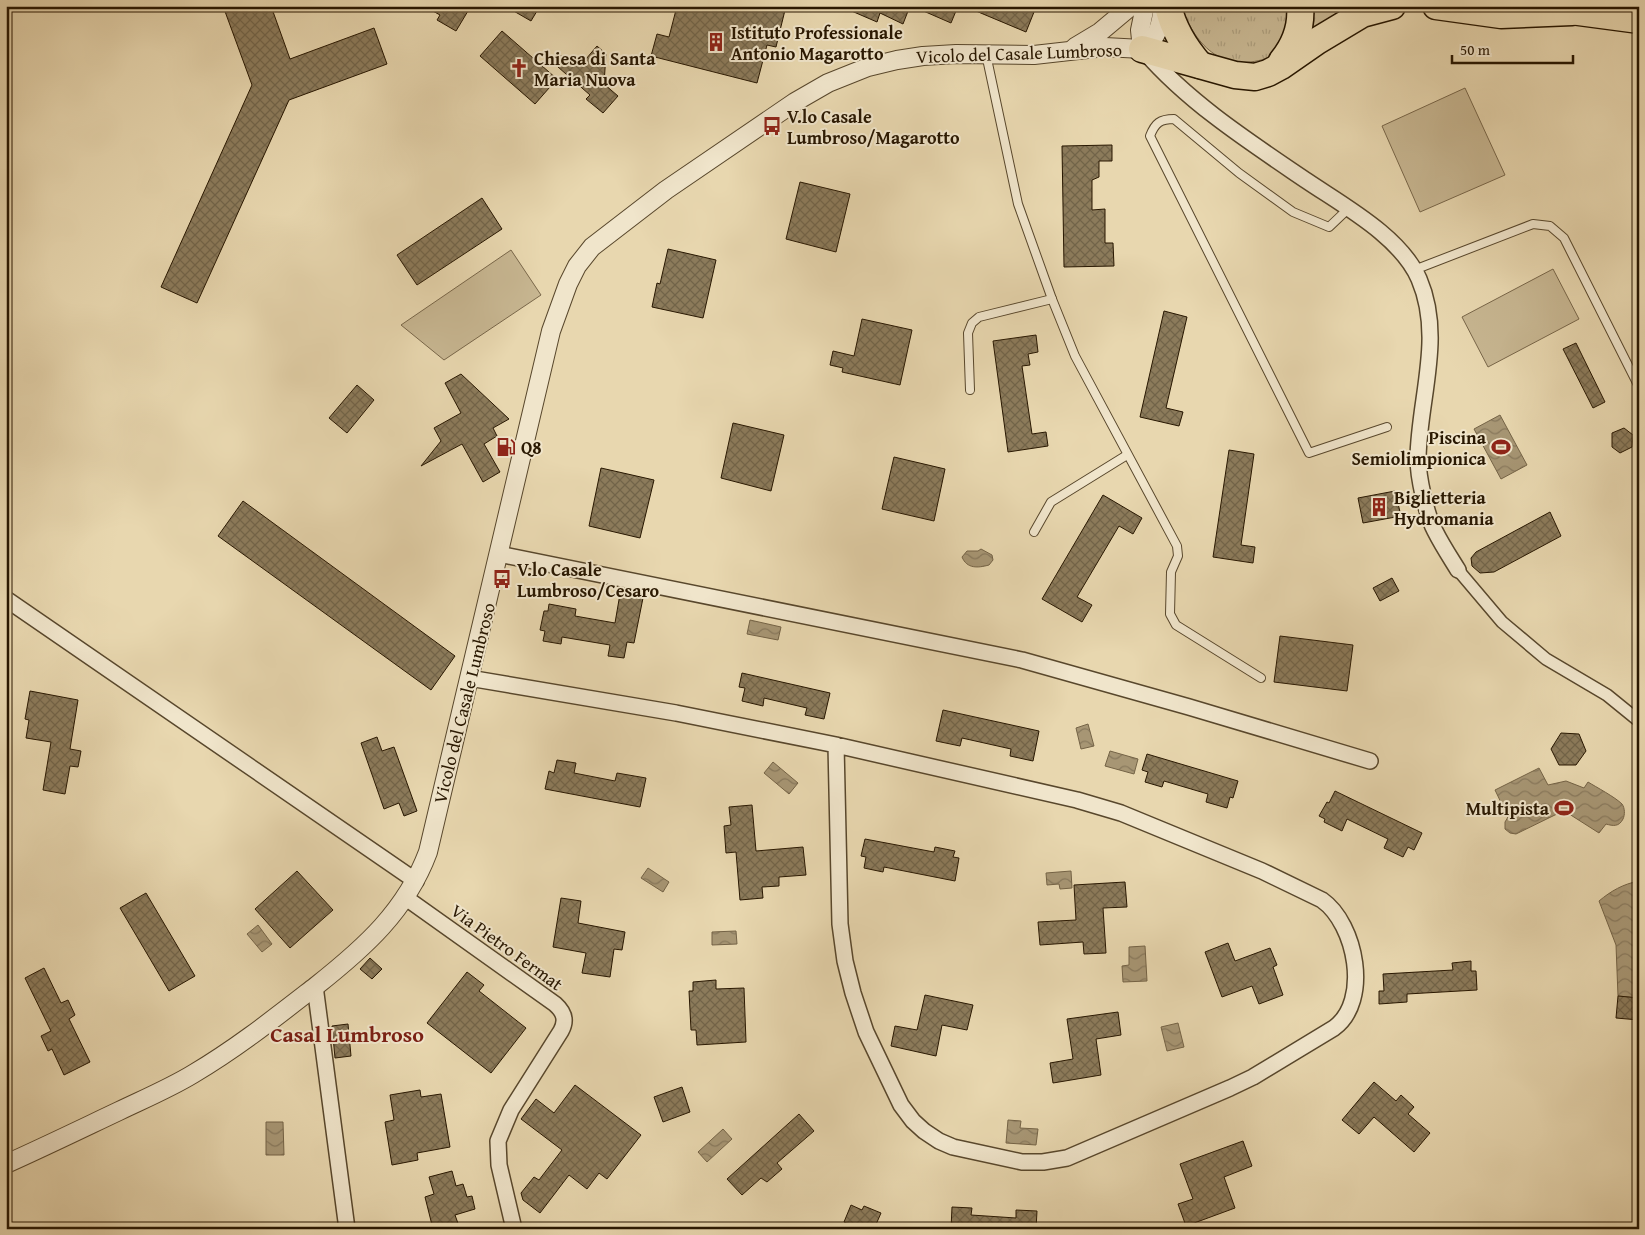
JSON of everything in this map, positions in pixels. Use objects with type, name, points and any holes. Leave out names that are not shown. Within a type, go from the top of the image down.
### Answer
[{"type":"highway","points":[[1168,6],[1174,24],[1182,39],[1200,65]]},
{"type":"highway","points":[[1270,72],[1293,46],[1300,24],[1300,6]]},
{"type":"highway","points":[[1142,49],[1241,77],[1255,77],[1281,66],[1349,21],[1371,11],[1392,6]]},
{"type":"highway","points":[[1436,6],[1501,15],[1572,12]]},
{"type":"highway","points":[[1538,6],[1639,20]]},
{"type":"street","points":[[1069,50],[1100,32],[1131,6]]},
{"type":"street","points":[[1145,6],[1140,30],[1142,49],[1169,78],[1234,130],[1349,208],[1396,244],[1414,270],[1419,279],[1428,312],[1431,349],[1418,459],[1423,495],[1434,530],[1458,570],[1502,622],[1546,659],[1607,695],[1639,721]]},
{"type":"street","points":[[1142,49],[1152,42],[1157,34],[1162,21],[1163,6]]},
{"type":"street","name":"Vicolo del Casale Lumbroso","points":[[6,1164],[192,1075],[244,1041],[345,962],[380,930],[406,898],[416,881],[428,852],[555,318],[572,275],[592,247],[666,190],[786,108],[828,83],[868,67],[907,58],[942,54],[1034,55],[1105,47],[1142,49]]},
{"type":"street","points":[[499,554],[1022,660],[1370,761]]},
{"type":"street","points":[[6,599],[416,881]]},
{"type":"street","points":[[469,678],[676,713],[836,745],[1077,800],[1112,810],[1262,871],[1322,900],[1335,913],[1347,936],[1352,952],[1356,988],[1349,1010],[1343,1021],[1334,1028],[1253,1077],[1067,1158],[1050,1162],[1022,1162],[953,1147],[939,1141],[918,1126],[901,1105],[866,1032],[847,970],[840,924],[836,745]]},
{"type":"street","name":"Via Pietro Fermat","points":[[406,898],[555,1004],[563,1014],[565,1022],[561,1031],[511,1110],[498,1141],[499,1165],[514,1229]]},
{"type":"street","points":[[315,986],[347,1229]]},
{"type":"lane","points":[[986,54],[1018,204],[1052,299],[1075,356],[1177,546],[1178,556],[1171,572],[1170,614],[1176,625],[1261,678]]},
{"type":"lane","points":[[1349,208],[1329,228],[1293,212],[1239,172],[1174,118],[1163,119],[1155,125],[1150,136],[1309,453],[1387,427]]},
{"type":"lane","points":[[1414,270],[1533,224],[1550,226],[1564,238],[1639,387]]},
{"type":"lane","points":[[970,390],[968,333],[972,323],[979,317],[1052,299]]},
{"type":"lane","points":[[1034,532],[1051,502],[1128,455]]},
{"type":"green space","points":[[1181,6],[1292,6],[1293,26],[1271,57],[1239,62],[1226,60],[1204,46],[1195,34]]},
{"type":"green space","points":[[1306,6],[1356,6],[1305,33]]},
{"type":"green space","points":[[1465,88],[1505,175],[1420,212],[1382,126]]},
{"type":"green space","points":[[511,250],[541,295],[444,360],[401,325]]},
{"type":"green space","points":[[1553,269],[1579,319],[1488,367],[1462,317]]},
{"type":"water","name":"Piscina Semiolimpionica","points":[[1500,415],[1527,465],[1501,479],[1474,429]]},
{"type":"water","points":[[981,549],[992,555],[993,560],[989,565],[973,567],[964,561],[962,557],[967,551],[978,551]]},
{"type":"water","points":[[750,620],[781,627],[778,640],[747,634]]},
{"type":"water","points":[[1088,724],[1094,746],[1081,749],[1076,728]]},
{"type":"water","points":[[1110,751],[1138,759],[1134,774],[1105,766]]},
{"type":"water","points":[[773,762],[798,783],[789,794],[764,773]]},
{"type":"water","name":"Multipista","points":[[1539,768],[1548,785],[1566,781],[1584,788],[1588,782],[1610,795],[1623,806],[1624,817],[1621,822],[1616,825],[1606,824],[1599,833],[1566,812],[1559,813],[1516,834],[1510,833],[1505,829],[1505,822],[1508,817],[1495,790]]},
{"type":"water","points":[[648,868],[669,882],[663,892],[641,878]]},
{"type":"water","points":[[1071,871],[1072,888],[1060,889],[1059,884],[1047,885],[1046,873]]},
{"type":"water","points":[[1639,881],[1639,998],[1618,996],[1616,945],[1599,901],[1618,888]]},
{"type":"water","points":[[258,925],[272,944],[262,952],[247,934]]},
{"type":"water","points":[[736,931],[737,944],[712,945],[712,932]]},
{"type":"water","points":[[1145,946],[1147,981],[1123,982],[1122,966],[1129,965],[1129,947]]},
{"type":"water","points":[[1178,1023],[1184,1047],[1167,1051],[1161,1027]]},
{"type":"water","points":[[1008,1120],[1021,1121],[1020,1128],[1038,1129],[1036,1145],[1006,1143]]},
{"type":"water","points":[[266,1122],[283,1122],[284,1155],[266,1155]]},
{"type":"water","points":[[723,1129],[732,1139],[707,1162],[698,1152]]},
{"type":"building","points":[[223,6],[271,6],[290,59],[374,28],[387,64],[289,100],[197,303],[161,287],[252,85]]},
{"type":"building","points":[[424,6],[459,6],[468,11],[456,31],[437,20],[440,15]]},
{"type":"building","points":[[505,6],[540,6],[531,21]]},
{"type":"building","name":"Istituto Professionale Antonio Magarotto","points":[[677,6],[786,6],[776,47],[767,45],[757,83],[651,56],[657,34],[669,37]]},
{"type":"building","name":"Istituto Professionale Antonio Magarotto","points":[[840,6],[910,6],[903,24],[880,13],[877,22]]},
{"type":"building","name":"Istituto Professionale Antonio Magarotto","points":[[912,6],[958,6],[951,23]]},
{"type":"building","points":[[964,6],[1020,6],[1034,12],[1026,32]]},
{"type":"building","name":"Chiesa di Santa Maria Nuova","points":[[502,31],[557,79],[535,104],[480,56]]},
{"type":"building","points":[[597,46],[606,54],[604,84],[618,96],[603,113],[586,99],[590,95],[558,67],[558,56],[569,56],[580,66]]},
{"type":"building","points":[[1112,145],[1112,161],[1099,161],[1099,177],[1092,180],[1092,210],[1105,209],[1105,243],[1113,243],[1114,266],[1064,267],[1062,146]]},
{"type":"building","points":[[800,182],[850,194],[836,252],[786,239]]},
{"type":"building","points":[[482,198],[502,229],[417,285],[397,255]]},
{"type":"building","points":[[668,249],[716,260],[703,318],[652,307],[657,283],[660,284]]},
{"type":"building","points":[[1164,311],[1187,317],[1166,408],[1183,412],[1179,426],[1140,417]]},
{"type":"building","points":[[862,319],[912,330],[900,385],[842,372],[843,368],[830,365],[833,351],[854,356]]},
{"type":"building","points":[[1036,335],[1038,352],[1028,354],[1030,365],[1022,366],[1032,434],[1046,432],[1048,446],[1008,452],[993,341]]},
{"type":"building","points":[[1576,343],[1605,402],[1593,408],[1563,349]]},
{"type":"building","points":[[461,374],[509,419],[493,428],[497,436],[484,444],[500,472],[483,482],[462,444],[421,466],[441,441],[434,428],[461,413],[445,383]]},
{"type":"building","points":[[357,385],[374,400],[347,433],[329,418]]},
{"type":"building","points":[[733,423],[784,435],[771,491],[721,478]]},
{"type":"building","points":[[1624,428],[1633,435],[1632,447],[1620,453],[1612,447],[1612,433]]},
{"type":"building","points":[[1229,450],[1254,454],[1241,545],[1255,547],[1253,563],[1213,557]]},
{"type":"building","points":[[894,457],[945,469],[934,521],[882,509]]},
{"type":"building","points":[[601,468],[654,480],[640,538],[589,526]]},
{"type":"building","name":"Biglietteria Hydromania","points":[[1395,491],[1401,516],[1363,523],[1358,498]]},
{"type":"building","points":[[1103,495],[1142,518],[1133,534],[1119,526],[1077,597],[1092,605],[1082,622],[1042,599]]},
{"type":"building","points":[[243,501],[455,656],[431,690],[218,536]]},
{"type":"building","points":[[1550,512],[1561,536],[1494,572],[1480,573],[1472,566],[1471,558],[1476,552]]},
{"type":"building","points":[[1392,578],[1399,591],[1380,601],[1373,588]]},
{"type":"building","points":[[621,588],[644,593],[634,643],[627,642],[624,658],[608,656],[610,645],[562,637],[561,644],[543,641],[545,631],[540,630],[544,611],[548,611],[549,604],[576,609],[575,616],[615,623]]},
{"type":"building","points":[[1280,636],[1353,645],[1347,691],[1274,682]]},
{"type":"building","points":[[742,673],[830,693],[824,719],[805,715],[807,708],[764,698],[763,706],[742,701],[745,688],[739,687]]},
{"type":"building","points":[[30,691],[78,700],[70,749],[81,751],[78,767],[70,766],[65,794],[43,790],[51,742],[26,738],[29,720],[25,719]]},
{"type":"building","points":[[943,710],[1039,731],[1033,761],[1010,756],[1011,749],[962,738],[960,746],[936,741]]},
{"type":"building","points":[[1561,733],[1579,734],[1586,751],[1576,765],[1559,765],[1551,749]]},
{"type":"building","points":[[377,737],[382,751],[394,747],[417,811],[404,816],[399,803],[384,809],[361,743]]},
{"type":"building","points":[[1147,754],[1238,781],[1233,798],[1230,797],[1227,808],[1206,802],[1208,794],[1164,781],[1162,787],[1145,782],[1148,772],[1142,770]]},
{"type":"building","points":[[557,760],[576,763],[574,773],[615,781],[617,773],[646,778],[640,807],[545,789],[549,771],[554,773]]},
{"type":"building","points":[[1335,791],[1422,833],[1414,850],[1408,847],[1403,857],[1384,848],[1388,839],[1347,819],[1342,831],[1324,822],[1325,819],[1319,816]]},
{"type":"building","points":[[752,805],[756,851],[803,847],[806,875],[779,877],[779,886],[762,887],[763,898],[740,900],[736,852],[726,853],[724,826],[731,825],[729,807]]},
{"type":"building","points":[[865,839],[934,852],[935,847],[955,851],[953,857],[959,858],[955,881],[884,867],[883,872],[864,868],[866,857],[861,856]]},
{"type":"building","points":[[297,871],[333,910],[290,948],[255,909]]},
{"type":"building","points":[[1125,882],[1127,907],[1103,908],[1106,953],[1084,954],[1083,942],[1040,945],[1038,922],[1076,920],[1074,885]]},
{"type":"building","points":[[146,893],[195,976],[169,991],[120,908]]},
{"type":"building","points":[[561,898],[581,901],[578,923],[625,932],[622,950],[614,949],[610,977],[582,973],[586,953],[553,947]]},
{"type":"building","points":[[1228,943],[1235,961],[1270,948],[1277,965],[1273,967],[1283,995],[1259,1004],[1252,986],[1222,997],[1205,952]]},
{"type":"building","points":[[370,958],[382,969],[372,979],[360,969]]},
{"type":"building","points":[[1471,961],[1471,971],[1476,971],[1477,990],[1407,994],[1407,1002],[1379,1004],[1379,991],[1384,991],[1383,974],[1453,970],[1452,963]]},
{"type":"building","points":[[44,968],[61,1003],[68,1000],[75,1015],[69,1019],[90,1062],[64,1075],[52,1049],[48,1051],[41,1036],[51,1031],[25,978]]},
{"type":"building","points":[[467,972],[484,985],[479,991],[526,1028],[491,1073],[427,1023]]},
{"type":"building","points":[[716,980],[716,989],[744,988],[746,1042],[697,1045],[696,1030],[691,1030],[689,991],[693,991],[693,982]]},
{"type":"building","points":[[925,995],[973,1005],[967,1030],[942,1025],[936,1056],[891,1046],[895,1026],[917,1030]]},
{"type":"building","points":[[1618,996],[1639,998],[1639,1020],[1616,1018]]},
{"type":"building","points":[[1118,1012],[1121,1035],[1096,1039],[1101,1075],[1053,1083],[1050,1063],[1073,1059],[1067,1019]]},
{"type":"building","points":[[348,1024],[351,1056],[335,1058],[332,1026]]},
{"type":"building","points":[[1374,1082],[1396,1101],[1401,1095],[1414,1107],[1408,1114],[1430,1133],[1414,1152],[1374,1117],[1359,1134],[1342,1120]]},
{"type":"building","points":[[575,1085],[641,1135],[607,1179],[599,1173],[587,1189],[569,1175],[540,1213],[523,1200],[521,1193],[534,1177],[539,1180],[562,1150],[521,1119],[536,1099],[554,1113]]},
{"type":"building","points":[[682,1087],[690,1112],[663,1122],[654,1097]]},
{"type":"building","points":[[420,1090],[421,1097],[441,1094],[450,1147],[417,1153],[418,1160],[392,1165],[385,1122],[394,1120],[390,1095]]},
{"type":"building","points":[[799,1114],[814,1131],[777,1163],[782,1169],[767,1182],[761,1178],[742,1195],[727,1179]]},
{"type":"building","points":[[1243,1141],[1252,1166],[1224,1177],[1235,1208],[1186,1226],[1178,1204],[1193,1199],[1180,1164]]},
{"type":"building","points":[[452,1171],[456,1186],[463,1184],[467,1197],[472,1196],[475,1209],[455,1215],[460,1229],[433,1229],[425,1197],[434,1194],[429,1177]]},
{"type":"building","points":[[851,1205],[862,1210],[864,1206],[881,1213],[874,1229],[859,1229],[844,1222]]},
{"type":"building","points":[[952,1207],[972,1208],[971,1215],[1016,1218],[1016,1210],[1037,1211],[1036,1229],[951,1229]]},
{"type":"place","name":"Istituto Professionale Antonio Magarotto","points":[[716,42]]},
{"type":"place","name":"Chiesa di Santa Maria Nuova","points":[[519,68]]},
{"type":"place","name":"V.lo Casale Lumbroso/Magarotto","points":[[772,126]]},
{"type":"place","name":"Q8","points":[[506,447]]},
{"type":"place","name":"Piscina Semiolimpionica","points":[[1501,447]]},
{"type":"place","name":"Biglietteria Hydromania","points":[[1379,507]]},
{"type":"place","name":"V.lo Casale Lumbroso/Cesaro","points":[[502,579]]},
{"type":"place","name":"Multipista","points":[[1564,808]]},
{"type":"district","name":"Casal Lumbroso","points":[[347,1034]]}]
